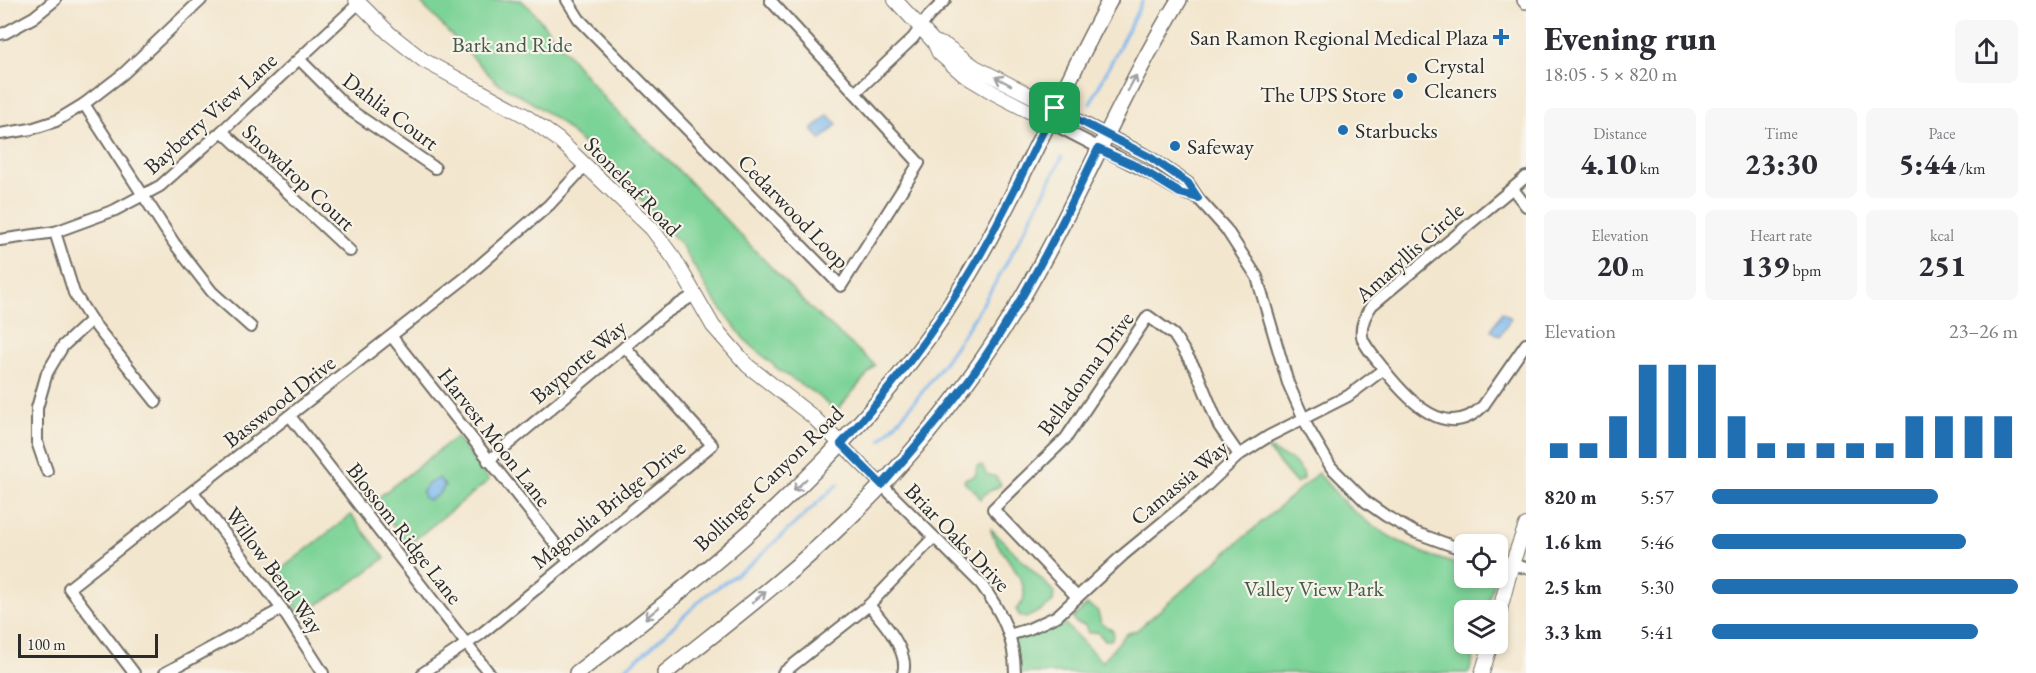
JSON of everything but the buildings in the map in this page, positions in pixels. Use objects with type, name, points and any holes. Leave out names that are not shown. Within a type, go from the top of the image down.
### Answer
[{"type":"main road","name":"Bollinger Canyon Road","points":[[577,673],[755,527],[841,444],[915,356],[945,312],[998,221],[1110,0]]},
{"type":"main road","points":[[665,673],[785,576],[848,519],[882,485],[961,391],[992,346],[1051,245],[1153,43],[1179,0]]},
{"type":"street","points":[[0,34],[34,17],[55,0]]},
{"type":"street","name":"Cedarwood Loop","points":[[567,0],[587,27],[841,286],[919,163],[770,0]]},
{"type":"street","points":[[895,0],[934,42],[946,46],[1180,193],[1198,198],[1226,229],[1257,277],[1288,383],[1303,419],[1331,467],[1366,502],[1414,532],[1454,546]]},
{"type":"street","points":[[855,93],[913,38],[945,0]]},
{"type":"street","name":"Bayberry View Lane","points":[[0,240],[55,232],[115,210],[160,186],[299,60],[358,1]]},
{"type":"street","name":"Stoneleaf Road","points":[[358,1],[390,34],[423,60],[524,115],[548,131],[652,229],[675,261],[713,326],[748,366],[812,416],[841,444]]},
{"type":"street","points":[[0,134],[31,129],[56,121],[84,104],[123,74],[193,3]]},
{"type":"street","name":"Dahlia Court","points":[[299,60],[350,110],[435,168]]},
{"type":"street","points":[[84,104],[174,243],[212,292],[251,327]]},
{"type":"street","name":"Snowdrop Court","points":[[222,131],[350,251]]},
{"type":"street","name":"Basswood Drive","points":[[134,673],[69,588],[392,337],[506,244],[549,205],[585,166]]},
{"type":"street","name":"Amaryllis Circle","points":[[1526,177],[1404,276],[1366,313],[1362,327],[1363,339],[1401,391],[1424,409],[1439,418],[1452,422],[1466,419],[1484,406],[1526,345]]},
{"type":"street","points":[[1513,189],[1526,206]]},
{"type":"street","points":[[55,232],[74,293],[91,320],[156,402]]},
{"type":"street","name":"Bayporte Way","points":[[488,461],[664,314],[694,295]]},
{"type":"street","name":"Belladonna Drive","points":[[1077,597],[993,509],[1066,438],[1148,316],[1174,335],[1196,370],[1219,426],[1239,455]]},
{"type":"street","points":[[47,471],[38,442],[37,408],[47,373],[63,346],[91,320]]},
{"type":"street","name":"Harvest Moon Lane","points":[[392,337],[569,561]]},
{"type":"street","name":"Magnolia Bridge Drive","points":[[423,673],[467,643],[712,445],[625,347]]},
{"type":"street","name":"Camassia Way","points":[[1009,634],[1029,629],[1058,616],[1123,555],[1203,489],[1239,455],[1269,436],[1348,396],[1384,369]]},
{"type":"street","name":"Blossom Ridge Lane","points":[[290,416],[489,673]]},
{"type":"street","name":"Briar Oaks Drive","points":[[841,444],[981,584],[999,608],[1009,634],[1015,673]]},
{"type":"street","name":"Willow Bend Way","points":[[193,492],[282,609],[323,673]]},
{"type":"street","points":[[1503,600],[1526,525]]},
{"type":"street","points":[[783,673],[869,605],[934,537]]},
{"type":"street","points":[[1508,563],[1526,568]]},
{"type":"street","points":[[869,605],[899,645],[903,673]]},
{"type":"street","points":[[165,673],[282,609]]},
{"type":"street","points":[[1482,673],[1488,654]]},
{"type":"green space","name":"Bark and Ride","points":[[418,0],[521,0],[531,9],[608,103],[681,173],[810,308],[875,365],[836,412],[821,398],[779,370],[744,339],[711,295],[682,246],[645,203],[560,122],[496,82]]},
{"type":"green space","points":[[456,437],[489,480],[408,545],[374,501]]},
{"type":"green space","points":[[1271,449],[1294,462],[1303,474],[1303,479],[1296,483],[1268,450]]},
{"type":"green space","points":[[982,465],[986,474],[996,477],[1001,485],[980,499],[964,481],[966,478],[973,477],[977,466]]},
{"type":"green space","name":"Valley View Park","points":[[1318,473],[1351,509],[1380,531],[1421,552],[1454,563],[1454,588],[1492,588],[1489,600],[1454,600],[1454,654],[1474,654],[1469,673],[1015,673],[1009,635],[1057,616],[1102,662],[1126,634],[1137,630]]},
{"type":"green space","points":[[351,515],[385,558],[343,589],[301,615],[275,574]]},
{"type":"green space","points":[[991,529],[1054,592],[1053,602],[1026,618],[1019,615],[1016,609],[1023,601],[1024,591],[1021,580],[999,547]]},
{"type":"green space","points":[[1087,605],[1097,610],[1101,623],[1113,631],[1114,635],[1111,640],[1105,640],[1097,632],[1088,633],[1085,625],[1076,623],[1073,618]]},
{"type":"water","points":[[828,115],[837,124],[821,140],[812,130]]},
{"type":"water","points":[[1502,312],[1511,318],[1500,336],[1491,330]]},
{"type":"water","points":[[439,478],[445,486],[437,496],[429,500],[424,498],[422,492],[428,484]]},
{"type":"waterway","points":[[1090,104],[1143,0]]},
{"type":"waterway","points":[[881,440],[935,375],[982,306],[1062,157]]},
{"type":"waterway","points":[[619,673],[648,650],[705,596],[751,564],[838,484]]},
{"type":"place","name":"San Ramon Regional Medical Plaza","points":[[1501,37]]},
{"type":"place","name":"Crystal Cleaners","points":[[1412,78]]},
{"type":"place","name":"The UPS Store","points":[[1398,94]]},
{"type":"place","name":"Starbucks","points":[[1343,130]]},
{"type":"place","name":"Safeway","points":[[1175,146]]},
{"type":"route","points":[[1055,108],[1150,157],[1188,183],[1198,198],[1180,193],[1136,166],[1098,149],[1051,245],[992,346],[961,391],[882,485],[841,444],[915,356],[945,312],[998,221],[1055,108]]}]
